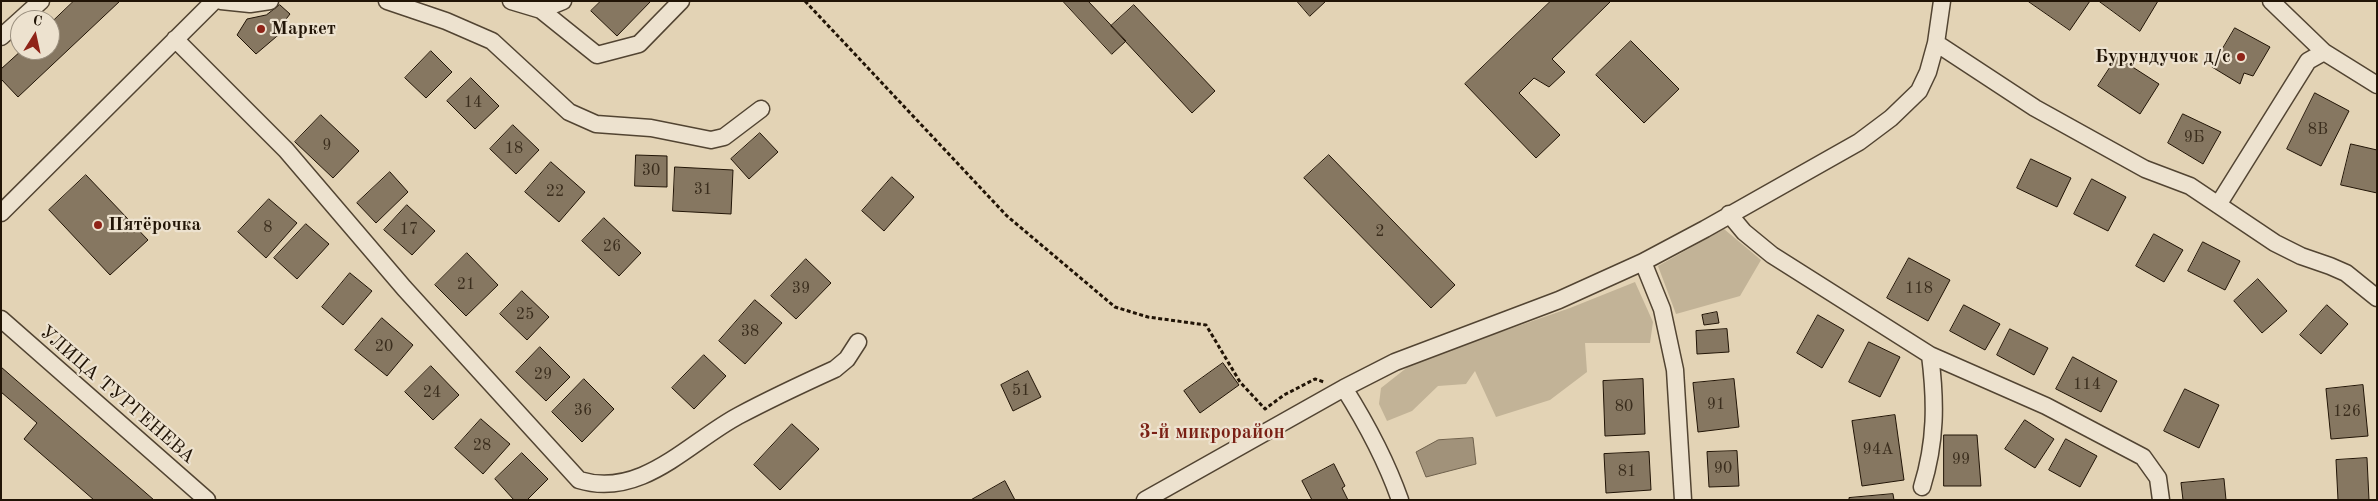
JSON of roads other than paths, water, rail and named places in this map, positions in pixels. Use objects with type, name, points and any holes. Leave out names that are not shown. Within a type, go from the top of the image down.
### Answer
[{"type":"street","points":[[31,10],[41,1]]},
{"type":"street","points":[[1,213],[214,1]]},
{"type":"street","points":[[221,1],[242,4],[270,1]]},
{"type":"street","points":[[388,1],[446,21],[492,41],[569,112],[596,124],[651,128],[711,140],[724,137],[761,109]]},
{"type":"street","points":[[511,1],[540,10],[596,55],[639,44],[681,1]]},
{"type":"street","points":[[540,10],[563,1]]},
{"type":"street","points":[[1145,500],[1344,388],[1401,360],[1559,300],[1643,262],[1840,153],[1891,118],[1919,91],[1928,72],[1936,43],[1942,1]]},
{"type":"street","points":[[2271,1],[2324,52],[2377,85]]},
{"type":"street","points":[[175,39],[286,150],[404,288],[579,480],[594,485],[607,485],[646,475],[679,456],[736,416],[835,370],[847,359],[858,342]]},
{"type":"street","points":[[1936,43],[2035,108],[2146,169],[2190,186],[2275,243],[2301,256],[2346,273],[2377,298]]},
{"type":"street","points":[[2218,204],[2308,61],[2324,52]]},
{"type":"street","points":[[1729,214],[1744,232],[1772,255],[1930,355],[2046,406],[2143,457],[2158,478],[2161,500]]},
{"type":"street","points":[[1643,262],[1662,309],[1675,370],[1683,500]]},
{"type":"street","name":"УЛИЦА ТУРГЕНЕВА","points":[[1,319],[207,500]]},
{"type":"street","points":[[1922,487],[1931,459],[1934,440],[1933,377],[1930,355]]},
{"type":"street","points":[[1344,388],[1362,417],[1393,480],[1400,500]]},
{"type":"place","name":"Маркет","points":[[261,29]]},
{"type":"place","name":"Бурундучок д/с","points":[[2241,57]]},
{"type":"place","name":"Пятёрочка","points":[[98,225]]},
{"type":"district","name":"3-й микрорайон","points":[[1212,433]]}]
